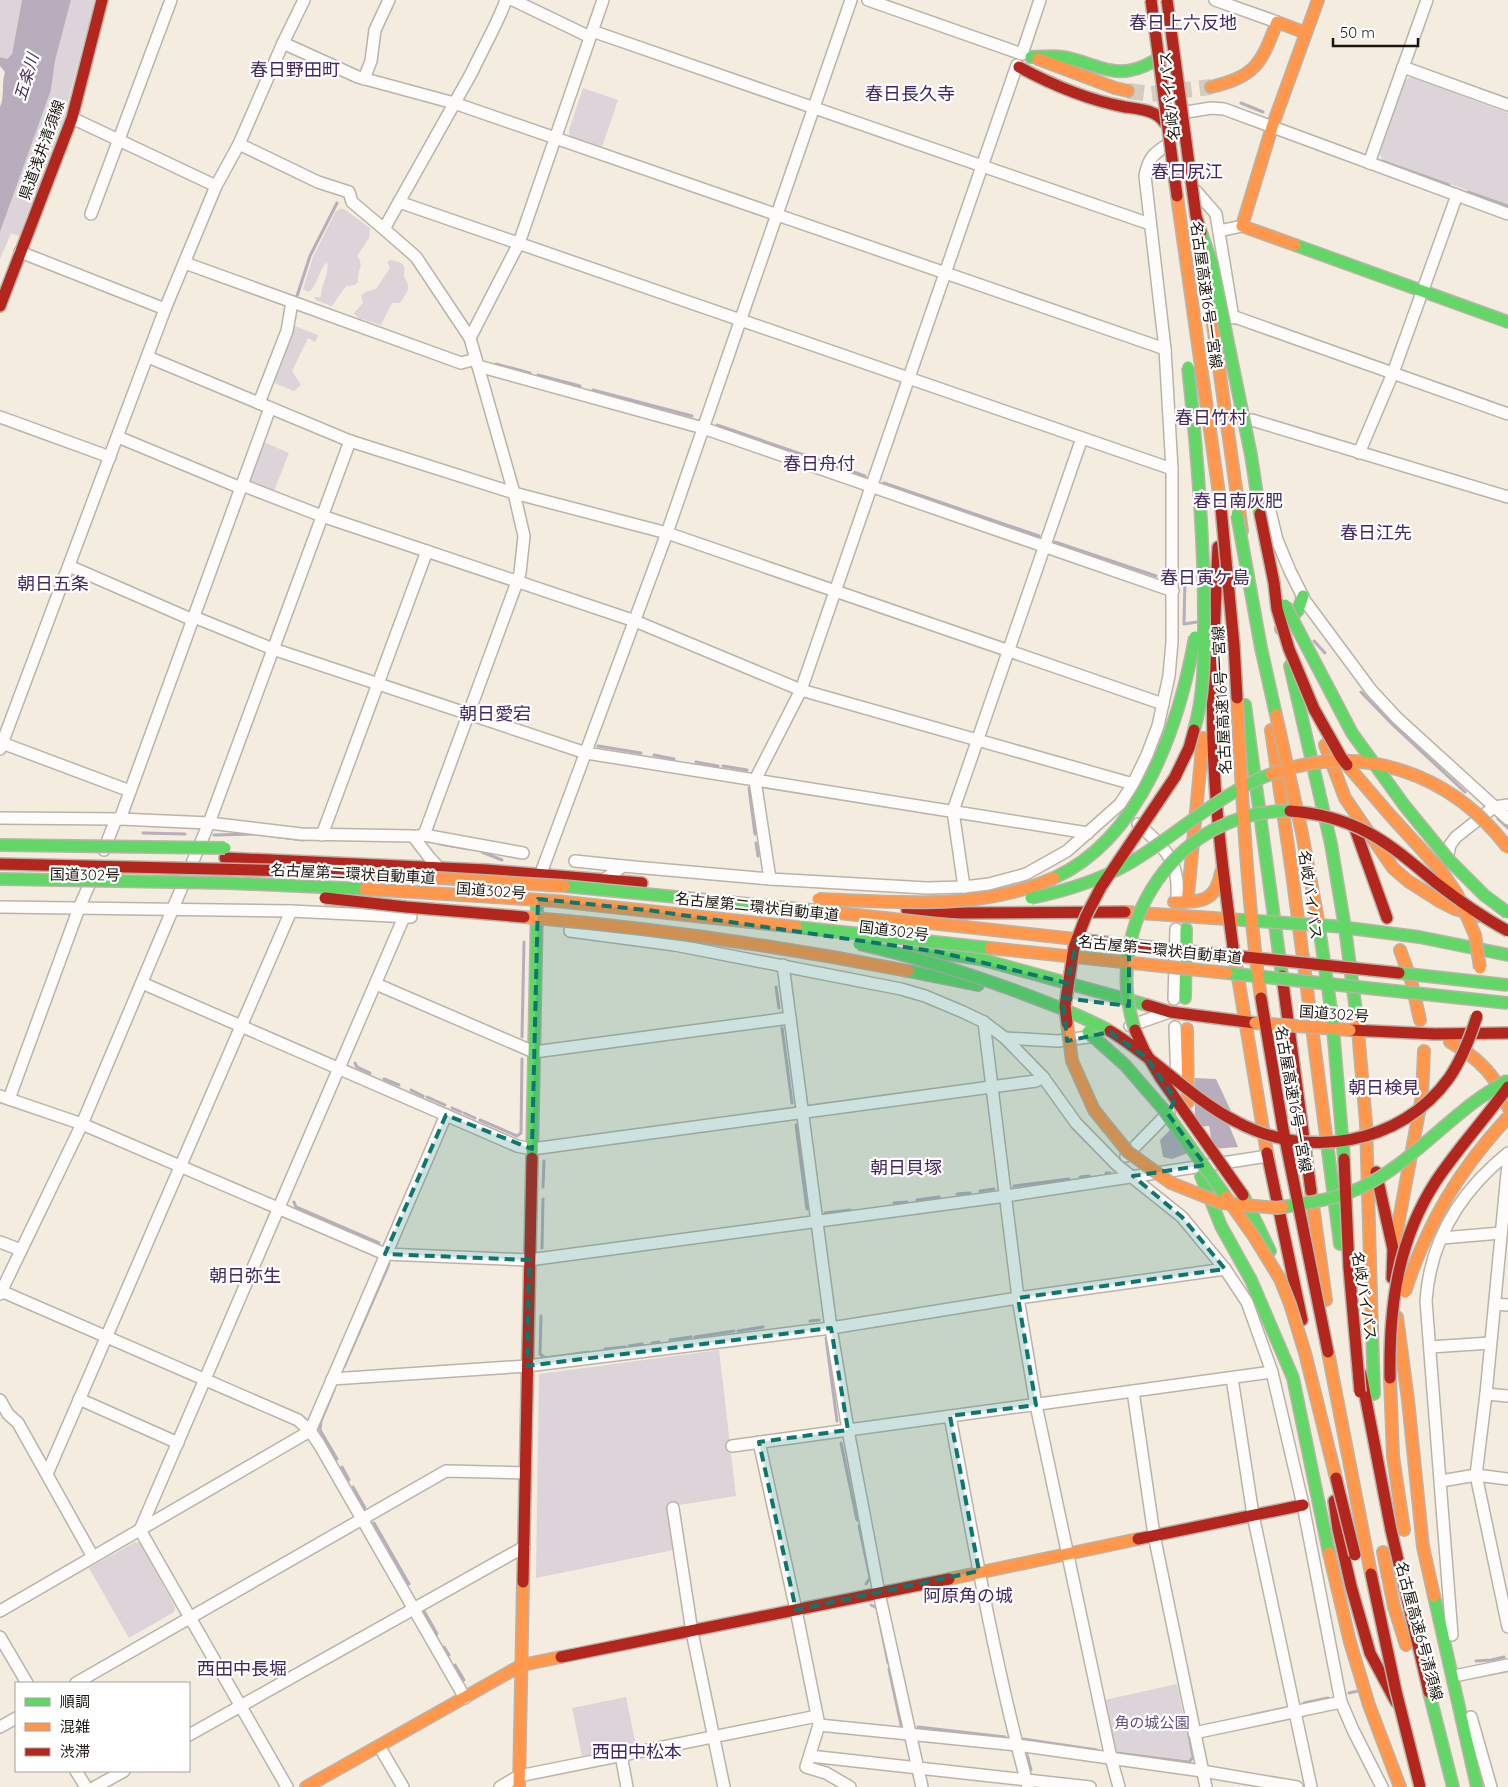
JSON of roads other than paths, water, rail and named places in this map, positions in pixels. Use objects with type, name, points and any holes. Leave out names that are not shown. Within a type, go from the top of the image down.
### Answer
[{"type":"main road","name":"県道浅井清須線","points":[[0,306],[72,118],[102,0]]},
{"type":"main road","name":"名岐バイパス","points":[[1144,0],[1164,122],[1341,1403],[1407,1724],[1422,1787]]},
{"type":"main road","name":"名古屋高速16号一宮線","points":[[1151,0],[1221,507],[1234,646],[1246,865],[1260,998],[1282,1129],[1337,1395]]},
{"type":"main road","name":"名古屋高速16号一宮線","points":[[1167,0],[1239,525],[1261,648],[1302,833],[1319,923],[1332,1016],[1343,1135],[1349,1268],[1360,1392]]},
{"type":"main road","name":"名岐バイパス","points":[[1176,0],[1187,112],[1214,340],[1293,883],[1340,1241],[1372,1439],[1453,1787]]},
{"type":"main road","points":[[1318,0],[1272,127],[1242,226],[1508,322]]},
{"type":"main road","points":[[1211,87],[1233,82],[1248,75],[1265,54],[1277,22],[1306,33]]},
{"type":"main road","points":[[1027,55],[1062,57],[1112,72],[1134,71],[1144,68],[1154,61]]},
{"type":"main road","points":[[1027,55],[1115,88],[1128,91]]},
{"type":"main road","points":[[1018,66],[1040,79],[1075,92],[1115,105],[1154,113],[1160,116],[1164,122]]},
{"type":"main road","points":[[1179,212],[1175,244],[1184,330]]},
{"type":"main road","points":[[645,914],[854,943],[953,969],[1039,999],[1097,1024],[1123,1040],[1218,1111],[1236,1122],[1264,1134],[1294,1142],[1328,1144],[1354,1140],[1388,1128],[1406,1119],[1426,1104],[1448,1080],[1458,1065],[1471,1036],[1479,1002],[1480,968],[1475,935],[1461,903],[1442,872],[1390,815],[1348,764],[1329,737],[1314,709],[1289,649],[1277,609],[1251,455],[1212,264],[1196,216]]},
{"type":"main road","points":[[1187,359],[1197,455],[1202,531],[1204,593],[1201,699],[1193,737],[1186,754],[1164,794],[1098,894],[1082,926],[1069,967],[1065,1005],[1066,1032],[1076,1075],[1086,1098],[1100,1120],[1118,1142],[1149,1170],[1169,1183],[1213,1202],[1240,1208],[1282,1209],[1317,1204],[1362,1188],[1402,1164],[1482,1096],[1508,1080]]},
{"type":"main road","points":[[1237,500],[1260,550],[1281,629],[1331,844],[1345,928],[1355,1031],[1363,1069],[1366,1123],[1374,1377],[1372,1439]]},
{"type":"main road","points":[[1219,525],[1212,683],[1215,787],[1229,919],[1250,1022],[1268,1156],[1324,1433],[1338,1529],[1351,1586],[1370,1652],[1407,1724]]},
{"type":"main road","points":[[933,902],[958,901],[1002,894],[1031,887],[1065,873],[1083,862],[1100,847],[1115,832],[1131,811],[1166,741],[1189,664],[1196,630],[1202,531]]},
{"type":"main road","points":[[1274,583],[1352,733],[1404,805],[1449,860],[1484,896],[1508,913]]},
{"type":"main road","points":[[1281,629],[1298,612],[1303,596]]},
{"type":"main road","points":[[1287,654],[1306,693],[1387,918]]},
{"type":"main road","points":[[1182,895],[1212,683]]},
{"type":"main road","points":[[649,893],[988,903],[1049,894],[1094,881],[1118,870],[1209,807],[1252,781],[1297,766],[1322,762],[1348,762],[1383,766],[1423,778],[1448,791],[1476,812],[1508,848]]},
{"type":"main road","points":[[1345,798],[1393,868],[1408,881],[1455,909],[1508,924]]},
{"type":"main road","points":[[1387,1650],[1370,1612],[1305,1353],[1290,1304],[1262,1232],[1243,1195],[1212,1148],[1149,1062],[1132,1021],[1128,1004],[1126,968],[1133,928],[1139,910],[1148,892],[1170,862],[1184,849],[1215,828],[1263,813],[1279,811],[1301,812],[1341,821],[1360,828],[1381,840],[1474,911],[1508,931]]},
{"type":"main road","points":[[0,845],[225,853]]},
{"type":"main road","name":"国道302号","points":[[0,854],[225,853],[348,863],[541,873],[906,910],[980,913],[1118,912],[1229,919],[1379,931],[1460,944],[1508,955]]},
{"type":"main road","points":[[1118,912],[1154,902],[1208,899],[1217,889],[1222,860]]},
{"type":"main road","name":"名古屋第二環状自動車道","points":[[0,864],[342,872],[460,878],[649,893],[1508,985]]},
{"type":"main road","points":[[519,1781],[536,909],[541,873]]},
{"type":"main road","name":"名古屋第二環状自動車道","points":[[0,879],[229,883],[556,900],[645,914],[1508,1002]]},
{"type":"main road","points":[[94,880],[115,883],[258,891],[362,904],[550,919],[766,946],[854,960],[1010,991],[1073,999]]},
{"type":"main road","name":"国道302号","points":[[0,889],[225,892],[645,914],[980,959],[1170,1012],[1250,1022],[1355,1031],[1435,1034],[1508,1033]]},
{"type":"main road","points":[[1179,999],[1181,930]]},
{"type":"main road","points":[[1379,931],[1498,938]]},
{"type":"main road","points":[[1400,950],[1411,980],[1420,1020]]},
{"type":"main road","points":[[1039,999],[1088,1032],[1145,1086],[1215,1179],[1280,1279]]},
{"type":"main road","points":[[1092,1002],[1170,1012]]},
{"type":"main road","points":[[1187,1029],[1189,1128],[1196,1159]]},
{"type":"main road","points":[[1383,1042],[1407,1033]]},
{"type":"main road","points":[[1435,1034],[1459,1046],[1489,1070],[1503,1092],[1508,1107]]},
{"type":"main road","points":[[1424,1051],[1422,1096],[1393,1249],[1391,1273],[1408,1400],[1422,1547],[1478,1787]]},
{"type":"main road","points":[[1363,1069],[1369,1055]]},
{"type":"main road","points":[[1427,1635],[1419,1610],[1406,1544],[1393,1456],[1389,1326],[1392,1300],[1398,1266],[1412,1227],[1436,1182],[1508,1087]]},
{"type":"main road","points":[[1390,1378],[1401,1304],[1417,1254],[1463,1169],[1508,1117]]},
{"type":"main road","points":[[1366,1123],[1393,1249]]},
{"type":"main road","points":[[1200,1176],[1221,1226],[1251,1280],[1293,1378]]},
{"type":"main road","points":[[1285,1233],[1293,1378],[1331,1565],[1350,1642],[1370,1705],[1400,1787]]},
{"type":"main road","name":"名古屋高速6号清須線","points":[[1360,1392],[1381,1538],[1394,1607],[1446,1787]]},
{"type":"main road","name":"名古屋高速6号清須線","points":[[1337,1395],[1366,1552],[1387,1650],[1422,1787]]},
{"type":"main road","points":[[306,1787],[522,1665],[692,1632],[1303,1505]]},
{"type":"main road","points":[[1437,1661],[1462,1725]]},
{"type":"street","points":[[91,214],[171,0]]},
{"type":"street","points":[[130,791],[1,743],[165,309],[216,186],[238,144],[304,0]]},
{"type":"street","points":[[364,78],[371,61],[375,30],[389,0]]},
{"type":"street","points":[[384,229],[472,72],[498,22],[506,0]]},
{"type":"street","points":[[513,0],[591,34],[814,108],[1150,224]]},
{"type":"street","points":[[470,338],[518,243],[603,0]]},
{"type":"street","points":[[541,873],[667,533],[851,0]]},
{"type":"street","points":[[868,0],[1027,55],[1040,0]]},
{"type":"street","points":[[1215,0],[1277,22]]},
{"type":"street","points":[[1369,163],[1427,0]]},
{"type":"street","points":[[283,43],[364,78],[454,103],[1165,348]]},
{"type":"street","points":[[770,879],[754,780],[802,690],[1018,66],[1013,61],[1009,49]]},
{"type":"street","points":[[1403,67],[1508,105]]},
{"type":"street","points":[[1187,112],[1218,108],[1508,214]]},
{"type":"street","points":[[72,118],[216,186]]},
{"type":"street","points":[[238,144],[318,182],[349,192],[352,202],[416,257],[470,338],[514,493],[524,536],[520,573],[468,714],[418,836],[429,857],[438,867]]},
{"type":"street","points":[[575,860],[770,879],[927,888],[964,887],[1004,881],[1026,874],[1067,851],[1120,804],[1148,755],[1158,726],[1171,659],[1173,591],[1172,469],[1165,348],[1145,176],[1147,164],[1154,154],[1167,144]]},
{"type":"street","points":[[1196,191],[1214,211],[1219,231],[1232,316],[1265,490],[1278,540],[1290,572],[1303,596],[1371,690],[1397,718],[1508,819]]},
{"type":"street","points":[[1359,452],[1393,374],[1457,195]]},
{"type":"street","points":[[399,202],[1172,469]]},
{"type":"street","points":[[1219,231],[1242,226]]},
{"type":"street","points":[[20,252],[165,309]]},
{"type":"street","points":[[185,263],[461,363],[477,362],[703,428],[1173,591]]},
{"type":"street","points":[[292,302],[287,331],[241,487],[130,791],[79,908],[5,1097],[82,1124],[385,1254],[530,1260],[1006,1196],[1268,1156]]},
{"type":"street","points":[[1232,316],[1508,414]]},
{"type":"street","points":[[148,357],[350,441],[514,493],[667,533],[1162,704]]},
{"type":"street","points":[[0,417],[110,457]]},
{"type":"street","points":[[1252,420],[1508,496]]},
{"type":"street","points":[[118,437],[241,487],[322,516],[634,621],[802,690],[1133,784]]},
{"type":"street","points":[[964,887],[952,811],[1082,438]]},
{"type":"street","points":[[350,441],[209,823],[82,1124],[1,1293],[298,1420],[320,1444],[465,1698]]},
{"type":"street","points":[[322,835],[427,551]]},
{"type":"street","points":[[69,566],[193,619],[273,649],[586,753],[1088,833]]},
{"type":"street","points":[[1120,804],[1170,856],[1182,895]]},
{"type":"street","points":[[1508,805],[1494,807],[1456,837],[1450,845],[1448,853],[1448,871],[1454,887],[1460,892],[1482,900],[1508,904]]},
{"type":"street","points":[[0,818],[118,819],[209,823],[301,834],[418,836],[523,853]]},
{"type":"street","points":[[605,879],[623,866]]},
{"type":"street","points":[[980,913],[1004,881]]},
{"type":"street","points":[[443,919],[469,904]]},
{"type":"street","points":[[0,907],[291,911],[502,924]]},
{"type":"street","points":[[47,1474],[291,911]]},
{"type":"street","points":[[645,914],[675,945]]},
{"type":"street","points":[[140,1530],[404,917]]},
{"type":"street","points":[[570,931],[675,945],[909,991],[933,999],[984,1022],[1005,1038],[1043,1077],[1076,1123],[1117,1165],[1182,1217],[1225,1269],[1246,1302],[1272,1372],[1303,1505],[1341,1702],[1382,1787]]},
{"type":"street","points":[[782,965],[831,1328],[848,1430],[879,1592],[922,1787]]},
{"type":"street","points":[[142,983],[517,1146],[532,1149],[1036,1081],[1043,1077]]},
{"type":"street","points":[[376,984],[534,1052],[790,1018]]},
{"type":"street","points":[[1005,1038],[1058,1041],[1080,1039],[1102,1035],[1170,1012]]},
{"type":"street","points":[[984,1022],[1018,1298],[1036,1405],[1111,1758],[1119,1787]]},
{"type":"street","points":[[1117,1165],[1173,1107],[1177,1074],[1175,1027]]},
{"type":"street","points":[[0,1612],[310,1431],[446,1115]]},
{"type":"street","points":[[1491,1787],[1453,1648],[1426,1301],[1431,1264],[1456,1209],[1472,1185],[1508,1153]]},
{"type":"street","points":[[1508,1163],[1505,1218],[1501,1233],[1486,1394],[1476,1475],[1508,1627]]},
{"type":"street","points":[[1442,1238],[1501,1233]]},
{"type":"street","points":[[0,1242],[21,1250]]},
{"type":"street","points":[[332,1379],[527,1366],[831,1328],[1018,1298],[1225,1269]]},
{"type":"street","points":[[1495,1304],[1508,1305]]},
{"type":"street","points":[[1430,1347],[1490,1344]]},
{"type":"street","points":[[732,1446],[1272,1372]]},
{"type":"street","points":[[1232,1378],[1253,1515],[1310,1787]]},
{"type":"street","points":[[1133,1391],[1154,1535],[1206,1787]]},
{"type":"street","points":[[1486,1394],[1508,1396]]},
{"type":"street","points":[[79,1399],[178,1443]]},
{"type":"street","points":[[0,1400],[8,1414],[18,1423],[93,1557]]},
{"type":"street","points":[[950,1416],[979,1571],[1027,1783]]},
{"type":"street","points":[[759,1442],[818,1720],[806,1767],[826,1773],[850,1787]]},
{"type":"street","points":[[78,1682],[446,1471],[525,1473]]},
{"type":"street","points":[[1440,1481],[1476,1475],[1508,1479]]},
{"type":"street","points":[[673,1508],[692,1632],[724,1787]]},
{"type":"street","points":[[140,1530],[287,1787]]},
{"type":"street","points":[[190,1734],[524,1547]]},
{"type":"street","points":[[0,1637],[26,1682]]},
{"type":"street","points":[[1459,1675],[1508,1665]]},
{"type":"street","points":[[1194,1733],[1341,1702]]},
{"type":"street","points":[[0,1727],[15,1719]]},
{"type":"street","points":[[500,1787],[621,1755],[714,1736],[818,1720],[910,1735],[1017,1745],[1111,1758],[1297,1787]]},
{"type":"street","points":[[379,1746],[403,1787]]},
{"type":"street","points":[[621,1755],[627,1787]]},
{"type":"street","points":[[810,1756],[1027,1783],[1090,1787]]},
{"type":"street","points":[[77,1772],[86,1787]]},
{"type":"street","points":[[95,1787],[122,1772]]},
{"type":"water","name":"五条川","points":[[22,0],[71,0],[55,61],[51,90],[0,232],[0,107],[5,72],[0,66],[0,57],[7,59],[12,54]]},
{"type":"water","points":[[1195,1078],[1216,1079],[1231,1111],[1222,1108],[1238,1147],[1213,1149],[1209,1126],[1195,1127]]},
{"type":"water","points":[[1176,1124],[1188,1153],[1172,1159],[1163,1157],[1160,1140]]},
{"type":"waterway","points":[[1241,103],[1263,112]]},
{"type":"waterway","points":[[1382,161],[1449,185]]},
{"type":"waterway","points":[[1468,192],[1508,206]]},
{"type":"waterway","points":[[297,296],[310,256],[337,203]]},
{"type":"waterway","points":[[496,364],[530,373]]},
{"type":"waterway","points":[[538,375],[580,386]]},
{"type":"waterway","points":[[593,390],[692,416]]},
{"type":"waterway","points":[[717,425],[865,476]]},
{"type":"waterway","points":[[884,483],[1039,536]]},
{"type":"waterway","points":[[1055,542],[1156,576]]},
{"type":"waterway","points":[[1182,578],[1185,579],[1184,624],[1197,622]]},
{"type":"waterway","points":[[1314,641],[1325,653]]},
{"type":"waterway","points":[[1361,692],[1393,725],[1465,792]]},
{"type":"waterway","points":[[598,746],[641,753]]},
{"type":"waterway","points":[[654,755],[674,759]]},
{"type":"waterway","points":[[696,762],[718,766]]},
{"type":"waterway","points":[[723,766],[747,770]]},
{"type":"waterway","points":[[749,788],[755,834]]},
{"type":"waterway","points":[[1498,819],[1508,828]]},
{"type":"waterway","points":[[143,833],[185,834]]},
{"type":"waterway","points":[[214,835],[257,834],[303,840]]},
{"type":"waterway","points":[[756,843],[758,856]]},
{"type":"waterway","points":[[440,844],[469,849]]},
{"type":"waterway","points":[[482,852],[502,860]]},
{"type":"waterway","points":[[522,1037],[524,942]]},
{"type":"waterway","points":[[776,987],[779,1008]]},
{"type":"waterway","points":[[782,1028],[792,1103]]},
{"type":"waterway","points":[[480,1120],[517,1136],[521,1133],[522,1059]]},
{"type":"waterway","points":[[355,1063],[357,1067],[370,1073]]},
{"type":"waterway","points":[[384,1079],[399,1085]]},
{"type":"waterway","points":[[411,1090],[423,1096]]},
{"type":"waterway","points":[[427,1097],[445,1105]]},
{"type":"waterway","points":[[452,1108],[461,1112]]},
{"type":"waterway","points":[[464,1113],[475,1118]]},
{"type":"waterway","points":[[796,1125],[807,1209]]},
{"type":"waterway","points":[[543,1187],[544,1161]]},
{"type":"waterway","points":[[1080,1177],[1089,1176]]},
{"type":"waterway","points":[[1014,1186],[1069,1179]]},
{"type":"waterway","points":[[980,1191],[994,1189]]},
{"type":"waterway","points":[[957,1194],[970,1193]]},
{"type":"waterway","points":[[917,1200],[939,1197]]},
{"type":"waterway","points":[[542,1248],[543,1199]]},
{"type":"waterway","points":[[294,1202],[296,1207],[379,1243]]},
{"type":"waterway","points":[[894,1203],[907,1202]]},
{"type":"waterway","points":[[825,1213],[850,1210]]},
{"type":"waterway","points":[[344,1367],[389,1264]]},
{"type":"waterway","points":[[541,1316],[540,1354],[545,1358],[589,1352]]},
{"type":"waterway","points":[[810,1321],[819,1320]]},
{"type":"waterway","points":[[738,1331],[763,1327]]},
{"type":"waterway","points":[[695,1337],[734,1331]]},
{"type":"waterway","points":[[670,1340],[691,1337]]},
{"type":"waterway","points":[[826,1338],[837,1421]]},
{"type":"waterway","points":[[652,1343],[659,1342]]},
{"type":"waterway","points":[[629,1346],[642,1344]]},
{"type":"waterway","points":[[605,1349],[625,1347]]},
{"type":"waterway","points":[[334,1390],[321,1421],[320,1430],[337,1459]]},
{"type":"waterway","points":[[841,1443],[857,1520]]},
{"type":"waterway","points":[[342,1467],[349,1480]]},
{"type":"waterway","points":[[353,1487],[365,1508]]},
{"type":"waterway","points":[[374,1523],[409,1584]]},
{"type":"waterway","points":[[859,1526],[870,1578],[866,1584]]},
{"type":"waterway","points":[[871,1605],[877,1608],[888,1663]]},
{"type":"waterway","points":[[424,1611],[437,1634]]},
{"type":"waterway","points":[[444,1647],[449,1655]]},
{"type":"waterway","points":[[1476,1661],[1504,1657]]},
{"type":"waterway","points":[[455,1665],[464,1680]]},
{"type":"waterway","points":[[889,1669],[901,1725]]},
{"type":"waterway","points":[[1349,1693],[1358,1691]]},
{"type":"waterway","points":[[1304,1703],[1328,1698]]},
{"type":"waterway","points":[[1252,1715],[1285,1708]]},
{"type":"waterway","points":[[918,1727],[1005,1737]]},
{"type":"waterway","points":[[1118,1753],[1189,1762],[1193,1757],[1188,1730]]},
{"type":"waterway","points":[[1023,1739],[1097,1750]]},
{"type":"waterway","points":[[1027,1755],[1031,1770]]},
{"type":"tunnel","points":[[1128,91],[1151,94],[1211,87]]},
{"type":"district","name":"春日上六反地","points":[[1183,23]]},
{"type":"district","name":"春日野田町","points":[[295,70]]},
{"type":"district","name":"春日長久寺","points":[[910,94]]},
{"type":"district","name":"春日尻江","points":[[1187,172]]},
{"type":"district","name":"春日竹村","points":[[1211,418]]},
{"type":"district","name":"春日舟付","points":[[819,464]]},
{"type":"district","name":"春日南灰肥","points":[[1238,501]]},
{"type":"district","name":"春日江先","points":[[1376,533]]},
{"type":"district","name":"春日寅ケ島","points":[[1205,578]]},
{"type":"district","name":"朝日五条","points":[[53,584]]},
{"type":"district","name":"朝日愛宕","points":[[495,714]]},
{"type":"district","name":"朝日検見","points":[[1384,1088]]},
{"type":"district","name":"朝日貝塚","points":[[906,1168]]},
{"type":"district","name":"朝日弥生","points":[[245,1276]]},
{"type":"district","name":"阿原角の城","points":[[968,1596]]},
{"type":"district","name":"西田中長堀","points":[[242,1669]]},
{"type":"district","name":"西田中松本","points":[[637,1752]]},
{"type":"park label","name":"角の城公園","points":[[1152,1723]]}]
